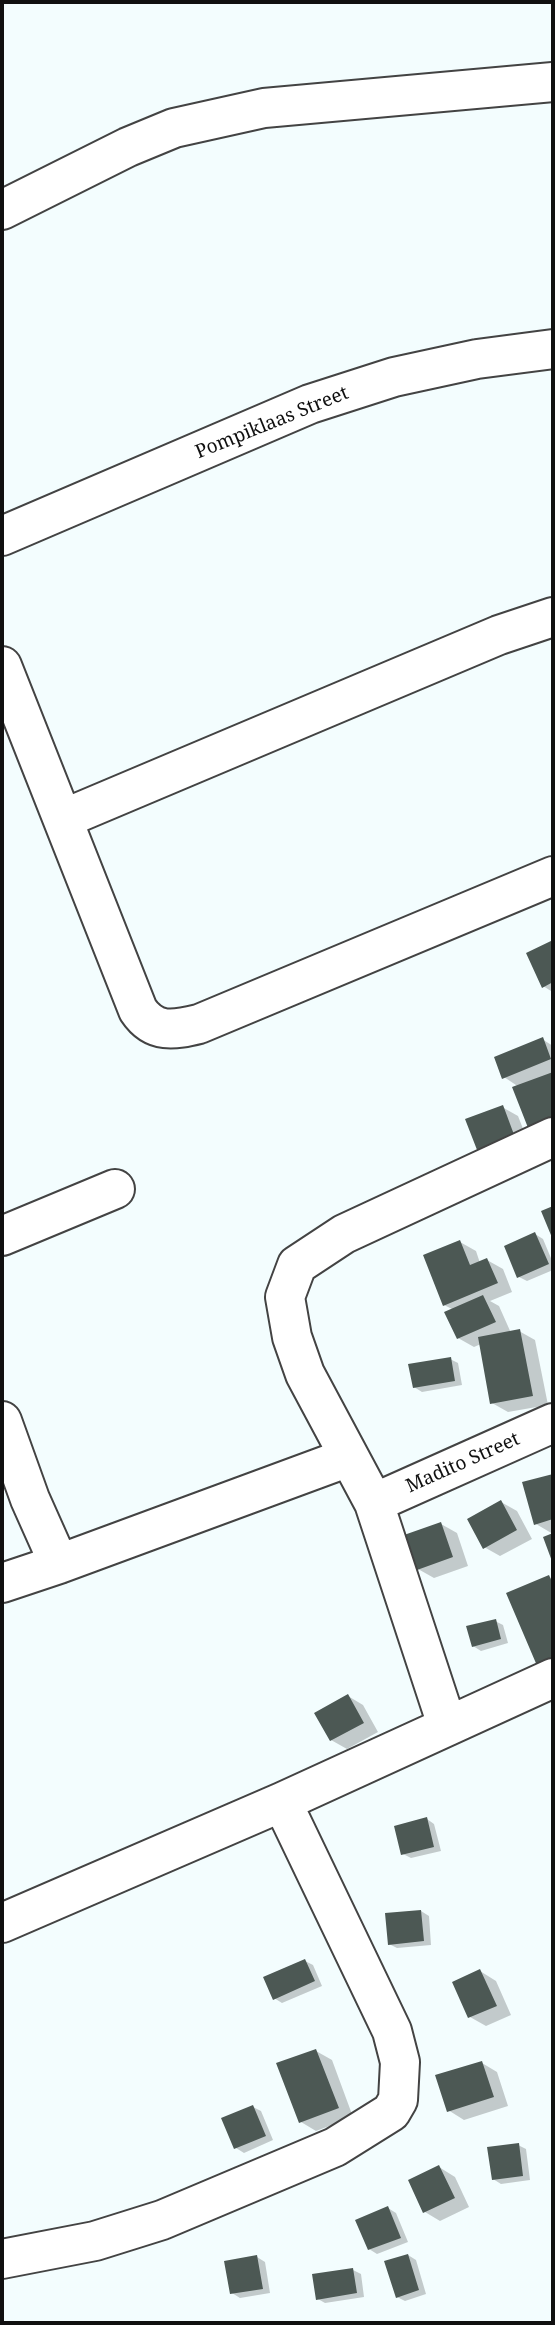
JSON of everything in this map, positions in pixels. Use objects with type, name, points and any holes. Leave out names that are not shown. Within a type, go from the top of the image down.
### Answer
[{"type":"street","points":[[2,210],[128,147],[174,128],[264,108],[553,82]]},
{"type":"street","name":"Pompiklaas Street","points":[[2,536],[310,404],[405,375],[477,359],[553,349]]},
{"type":"street","points":[[63,819],[499,635],[553,617]]},
{"type":"street","points":[[2,666],[138,1010],[145,1020],[156,1027],[166,1029],[199,1024],[553,876]]},
{"type":"street","points":[[447,1725],[374,1503],[305,1374],[292,1338],[285,1297],[297,1265],[344,1234],[553,1137]]},
{"type":"street","points":[[2,1236],[115,1189]]},
{"type":"street","points":[[2,1421],[30,1499],[59,1564]]},
{"type":"street","name":"Madito Street","points":[[374,1503],[553,1423]]},
{"type":"street","points":[[2,1583],[349,1457]]},
{"type":"street","points":[[2,1923],[282,1802],[553,1678]]},
{"type":"street","points":[[2,2259],[95,2241],[162,2220],[335,2147],[391,2112],[398,2100],[400,2082],[400,2062],[392,2032],[282,1802]]},
{"type":"building","points":[[553,940],[553,982],[542,988],[526,953]]},
{"type":"building","points":[[543,1037],[551,1059],[502,1079],[494,1057]]},
{"type":"building","points":[[553,1072],[553,1136],[534,1143],[512,1087]]},
{"type":"building","points":[[503,1105],[516,1140],[479,1155],[465,1119]]},
{"type":"building","points":[[553,1206],[553,1240],[541,1211]]},
{"type":"building","points":[[535,1232],[549,1264],[517,1278],[504,1246]]},
{"type":"building","points":[[460,1240],[470,1265],[487,1258],[498,1283],[443,1306],[423,1255]]},
{"type":"building","points":[[483,1295],[496,1322],[457,1339],[444,1312]]},
{"type":"building","points":[[520,1329],[533,1396],[490,1404],[478,1337]]},
{"type":"building","points":[[451,1357],[455,1381],[413,1388],[408,1364]]},
{"type":"building","points":[[553,1474],[553,1519],[534,1525],[522,1482]]},
{"type":"building","points":[[501,1500],[517,1530],[483,1549],[467,1519]]},
{"type":"building","points":[[441,1522],[453,1557],[417,1570],[404,1535]]},
{"type":"building","points":[[553,1533],[553,1564],[543,1537]]},
{"type":"building","points":[[549,1575],[553,1584],[553,1661],[538,1668],[506,1593]]},
{"type":"building","points":[[496,1619],[501,1639],[472,1647],[466,1626]]},
{"type":"building","points":[[348,1694],[364,1723],[330,1741],[314,1713]]},
{"type":"building","points":[[427,1817],[434,1847],[401,1855],[394,1826]]},
{"type":"building","points":[[421,1910],[424,1941],[388,1945],[385,1913]]},
{"type":"building","points":[[305,1959],[315,1981],[273,2000],[263,1977]]},
{"type":"building","points":[[480,1969],[497,2006],[468,2018],[452,1982]]},
{"type":"building","points":[[316,2049],[339,2108],[299,2123],[276,2063]]},
{"type":"building","points":[[482,2061],[494,2097],[447,2112],[435,2075]]},
{"type":"building","points":[[253,2105],[266,2136],[234,2149],[221,2118]]},
{"type":"building","points":[[519,2143],[523,2176],[492,2180],[487,2147]]},
{"type":"building","points":[[439,2165],[455,2198],[423,2213],[408,2180]]},
{"type":"building","points":[[388,2206],[401,2238],[368,2250],[355,2220]]},
{"type":"building","points":[[408,2254],[419,2290],[396,2298],[384,2261]]},
{"type":"building","points":[[257,2255],[263,2289],[230,2294],[224,2261]]},
{"type":"building","points":[[353,2268],[357,2293],[316,2300],[312,2274]]}]
